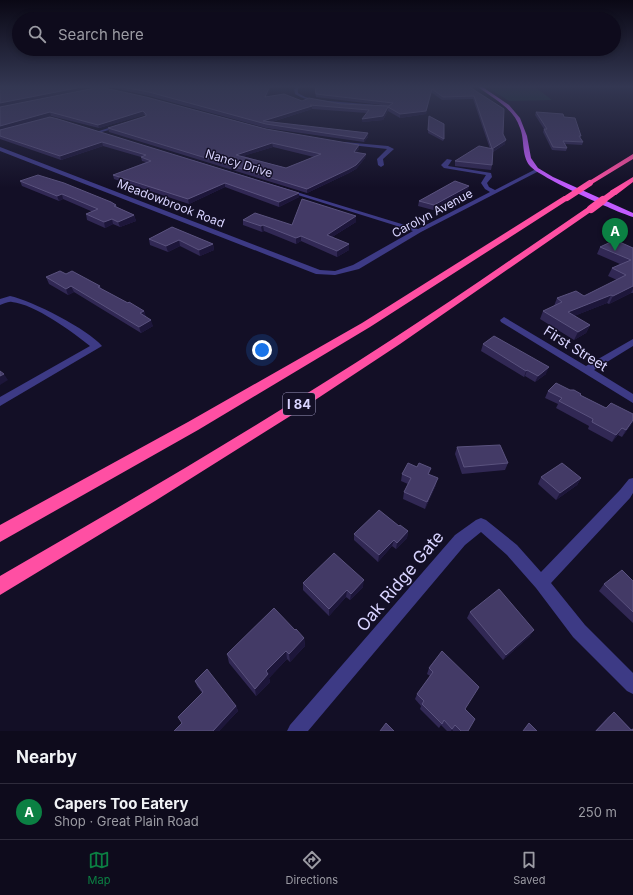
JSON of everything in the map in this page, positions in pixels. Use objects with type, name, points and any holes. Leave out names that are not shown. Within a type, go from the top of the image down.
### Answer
[{"type":"highway","name":"I 84","points":[[0,534],[179,434],[366,325],[633,156]]},
{"type":"highway","name":"I 84","points":[[0,586],[135,506],[294,407],[438,314],[633,179]]},
{"type":"main road","points":[[518,120],[524,135],[525,152],[528,159],[538,170],[633,215]]},
{"type":"street","points":[[98,132],[125,123]]},
{"type":"street","points":[[92,130],[107,135]]},
{"type":"street","points":[[339,142],[355,145],[379,146],[391,149],[380,159],[381,165]]},
{"type":"street","name":"Meadowbrook Road","points":[[0,149],[319,272],[335,273]]},
{"type":"street","name":"Nancy Drive","points":[[190,160],[419,231]]},
{"type":"street","points":[[449,160],[444,165],[446,167],[489,174],[489,177],[484,183],[487,188],[494,192]]},
{"type":"street","name":"Carolyn Avenue","points":[[335,273],[356,267],[419,231],[538,170]]},
{"type":"street","points":[[0,302],[12,298],[33,306],[83,334],[97,346],[0,402]]},
{"type":"street","name":"First Street","points":[[504,320],[633,399]]},
{"type":"street","points":[[587,370],[633,342]]},
{"type":"street","points":[[541,583],[625,494],[633,482]]},
{"type":"street","name":"Oak Ridge Gate","points":[[296,731],[460,540],[481,524],[512,550],[541,583],[579,631],[633,685]]},
{"type":"building","points":[[0,120],[21,120],[0,126]]},
{"type":"building","points":[[38,120],[62,120],[299,193],[279,202],[225,183],[188,199],[113,175],[151,161],[141,157],[146,155],[102,142],[60,156],[0,136],[0,130]]},
{"type":"building","points":[[80,120],[114,120],[98,125]]},
{"type":"building","points":[[133,120],[233,120],[266,129],[359,145],[354,152],[366,154],[356,165],[307,189],[108,128]],"holes":[[[272,143],[321,154],[286,168],[236,155]]]},
{"type":"building","points":[[252,120],[266,120],[263,121],[368,133],[364,139],[266,124]]},
{"type":"building","points":[[429,120],[437,120],[444,124],[444,139],[428,130]]},
{"type":"building","points":[[482,120],[504,120],[503,134],[506,140],[492,149]]},
{"type":"building","points":[[541,120],[576,120],[581,136],[579,136],[583,142],[563,141],[567,148],[553,147],[544,129],[547,129]]},
{"type":"building","points":[[479,146],[493,149],[492,165],[455,161]]},
{"type":"building","points":[[38,175],[64,183],[111,202],[116,205],[114,206],[134,215],[118,222],[112,219],[104,222],[86,214],[98,209],[62,194],[57,196],[20,181]]},
{"type":"building","points":[[455,181],[469,186],[434,205],[419,201]]},
{"type":"building","points":[[302,199],[356,216],[327,235],[349,244],[337,251],[301,236],[296,238],[263,225],[261,226],[243,220],[255,213],[292,225]]},
{"type":"building","points":[[172,227],[213,244],[199,250],[179,240],[166,246],[149,239]]},
{"type":"building","points":[[615,240],[633,248],[633,286],[613,296],[611,295],[568,312],[590,325],[578,332],[543,311],[562,302],[557,298],[576,291],[584,296],[626,275],[612,268],[631,260],[600,247]]},
{"type":"building","points":[[60,271],[66,274],[72,271],[100,286],[98,287],[144,311],[140,313],[151,320],[139,327],[71,286],[66,289],[46,277]]},
{"type":"building","points":[[494,336],[549,367],[538,376],[527,370],[526,371],[483,344]]},
{"type":"building","points":[[556,383],[570,390],[574,390],[581,394],[580,395],[606,408],[611,403],[633,414],[633,420],[626,430],[622,428],[616,435],[592,422],[593,419],[559,401],[562,398],[548,391]]},
{"type":"building","points":[[500,445],[508,463],[464,467],[457,447]]},
{"type":"building","points":[[408,463],[417,467],[419,463],[431,468],[428,474],[438,478],[427,502],[404,492],[411,478],[402,474]]},
{"type":"building","points":[[562,463],[581,478],[560,493],[541,477]]},
{"type":"building","points":[[379,510],[399,526],[400,525],[408,531],[397,543],[394,540],[379,555],[354,534]]},
{"type":"building","points":[[334,553],[364,580],[351,594],[347,590],[329,609],[303,583]]},
{"type":"building","points":[[622,570],[633,581],[633,612],[604,584]]},
{"type":"building","points":[[499,589],[534,630],[506,655],[470,612]]},
{"type":"building","points":[[274,608],[304,638],[289,654],[286,651],[266,671],[268,674],[255,689],[227,654]]},
{"type":"building","points":[[442,651],[479,687],[465,709],[475,719],[468,731],[461,731],[455,725],[452,729],[444,720],[442,724],[422,704],[424,701],[417,694],[433,672],[429,668]]},
{"type":"building","points":[[207,669],[236,706],[213,731],[174,731],[182,723],[178,717],[203,692],[195,681]]},
{"type":"building","points":[[614,712],[631,730],[633,729],[633,731],[596,731]]},
{"type":"building","points":[[386,723],[394,731],[380,731]]},
{"type":"building","points":[[529,723],[537,731],[523,731]]},
{"type":"place","name":"Capers Too Eatery","points":[[615,251]]}]
